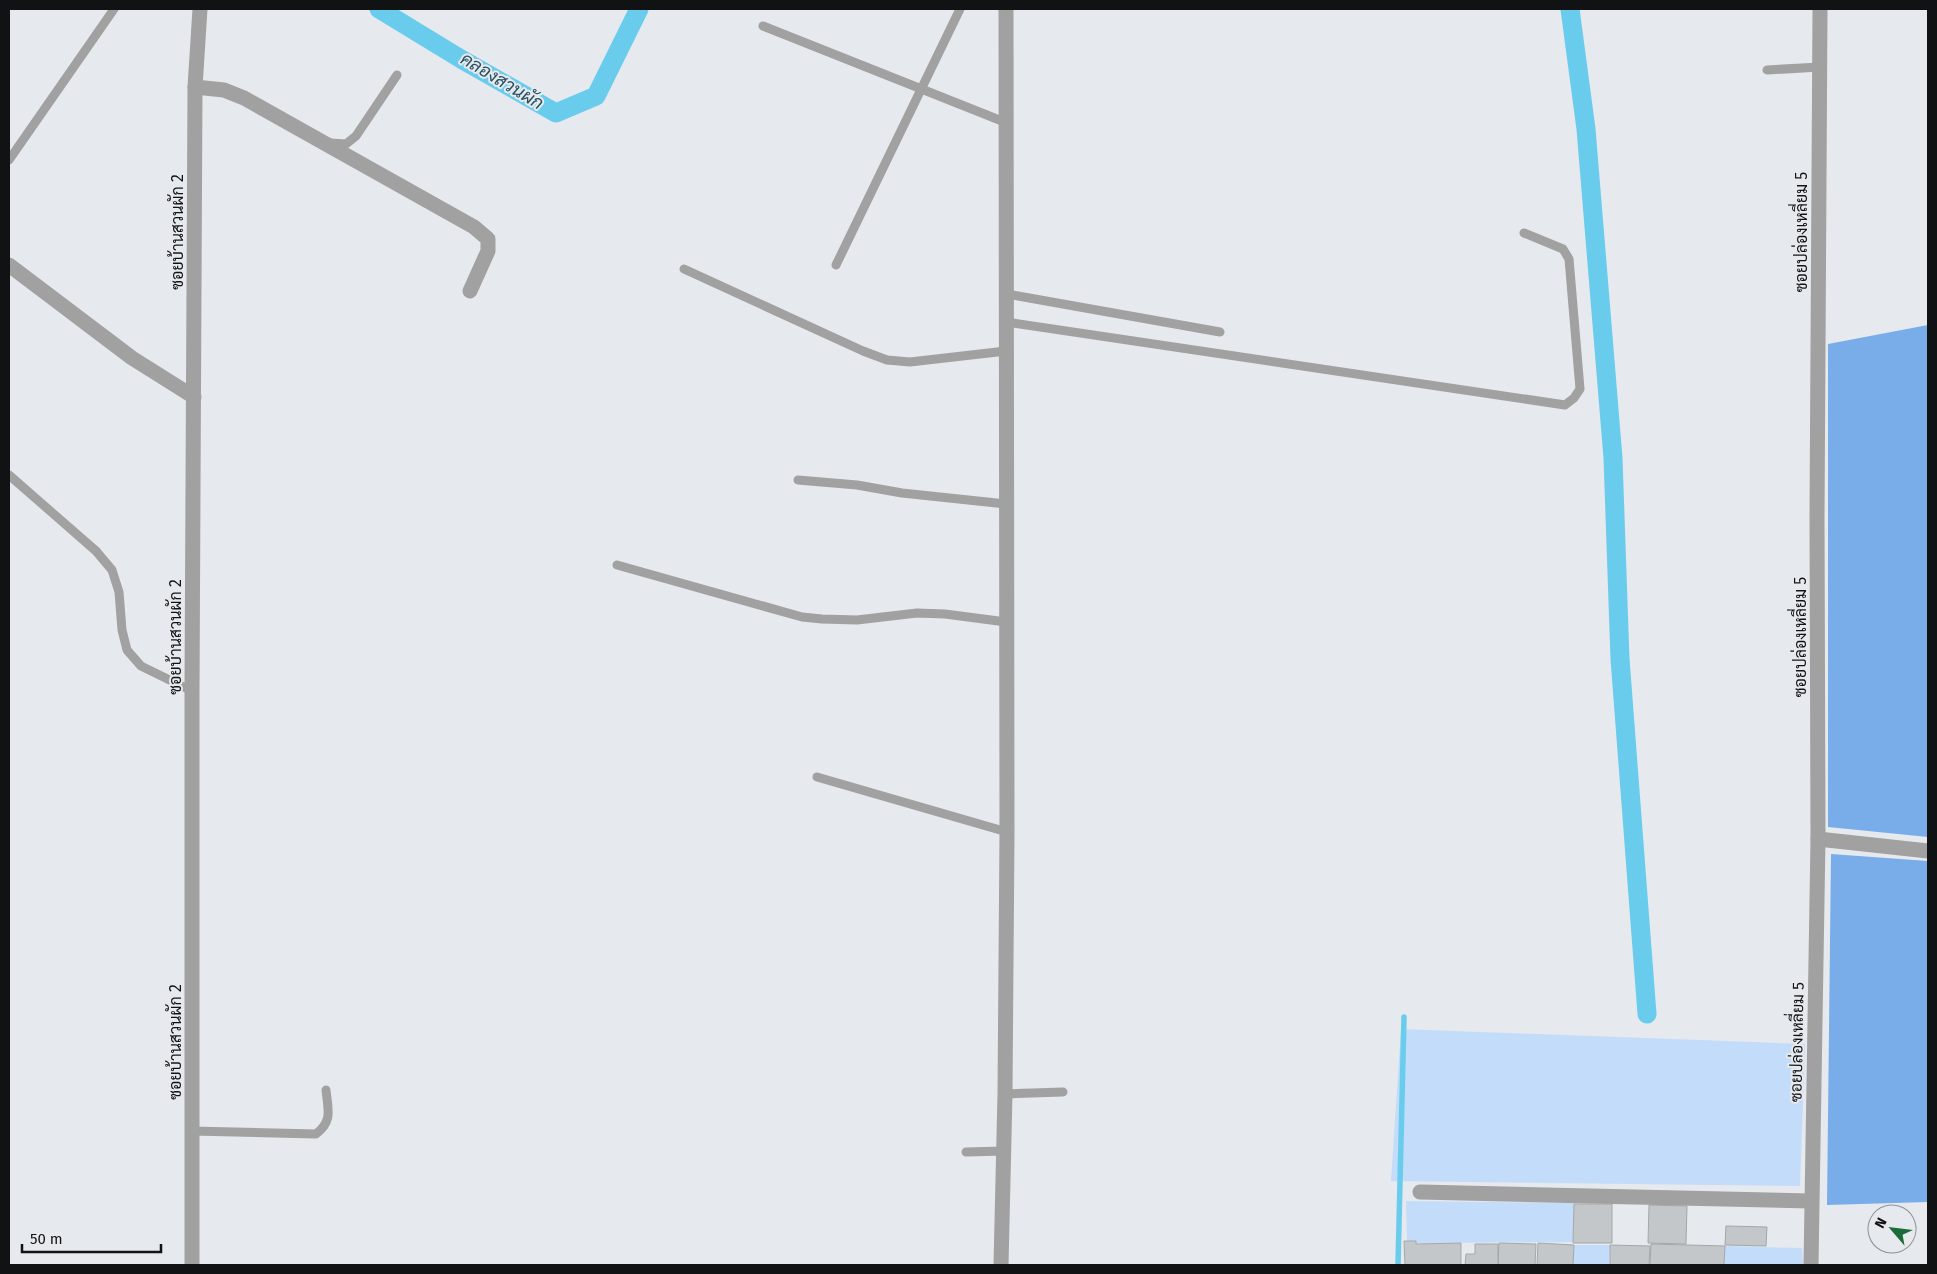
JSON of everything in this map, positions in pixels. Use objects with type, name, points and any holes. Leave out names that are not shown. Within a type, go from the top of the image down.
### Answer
[{"type":"street","name":"ซอยบ้านสวนผัก 2","points":[[192,1265],[195,87],[200,9]]},
{"type":"street","points":[[1001,1265],[1005,1094],[1007,832],[1006,322],[1008,294],[1006,9]]},
{"type":"street","name":"ซอยปล่องเหลี่ยม 5","points":[[1811,1265],[1818,839],[1817,508],[1820,9]]},
{"type":"street","points":[[195,87],[224,90],[244,98],[474,227],[488,238],[488,251],[470,291]]},
{"type":"street","points":[[9,265],[132,358],[194,397]]},
{"type":"street","points":[[1818,839],[1928,851]]},
{"type":"street","points":[[1420,1192],[1812,1201]]},
{"type":"lane","points":[[9,160],[114,9]]},
{"type":"lane","points":[[836,265],[960,9]]},
{"type":"lane","points":[[763,26],[1007,123]]},
{"type":"lane","points":[[1767,70],[1820,67]]},
{"type":"lane","points":[[325,143],[346,144],[356,136],[397,75]]},
{"type":"lane","points":[[1006,322],[1565,405],[1574,398],[1580,389],[1569,259],[1563,249],[1524,234]]},
{"type":"lane","points":[[684,269],[863,351],[887,360],[910,362],[1006,351]]},
{"type":"lane","points":[[1008,294],[1220,332]]},
{"type":"lane","points":[[9,475],[96,551],[112,570],[119,592],[122,630],[127,650],[141,666],[192,691]]},
{"type":"lane","points":[[798,480],[857,485],[902,493],[1006,504]]},
{"type":"lane","points":[[617,565],[802,617],[822,620],[857,620],[917,613],[945,614],[1006,622]]},
{"type":"lane","points":[[817,776],[1007,832]]},
{"type":"lane","points":[[192,1131],[316,1134],[324,1128],[328,1121],[326,1090]]},
{"type":"lane","points":[[1005,1094],[1064,1092]]},
{"type":"lane","points":[[966,1152],[1004,1151]]},
{"type":"shaded area","points":[[1928,325],[1928,837],[1828,827],[1828,344]]},
{"type":"shaded area","points":[[1831,854],[1928,861],[1928,1202],[1827,1205]]},
{"type":"shaded area","points":[[1401,1029],[1805,1044],[1800,1186],[1391,1181]]},
{"type":"shaded area","points":[[1406,1201],[1574,1203],[1573,1242],[1407,1243]]},
{"type":"shaded area","points":[[1574,1245],[1610,1245],[1609,1265],[1573,1265]]},
{"type":"shaded area","points":[[1725,1246],[1802,1248],[1803,1265],[1724,1265]]},
{"type":"building","points":[[1574,1204],[1612,1204],[1612,1243],[1573,1243]]},
{"type":"building","points":[[1649,1205],[1687,1206],[1686,1244],[1648,1243]]},
{"type":"building","points":[[1726,1226],[1767,1227],[1766,1246],[1725,1245]]},
{"type":"building","points":[[1404,1241],[1416,1241],[1416,1244],[1461,1243],[1461,1265],[1405,1265]]},
{"type":"building","points":[[1499,1243],[1536,1244],[1535,1265],[1498,1265]]},
{"type":"building","points":[[1538,1243],[1574,1245],[1573,1265],[1537,1265]]},
{"type":"building","points":[[1475,1244],[1498,1244],[1498,1265],[1465,1265],[1466,1254],[1475,1254]]},
{"type":"building","points":[[1651,1244],[1725,1246],[1724,1265],[1650,1265]]},
{"type":"building","points":[[1610,1245],[1650,1246],[1649,1265],[1610,1265]]},
{"type":"waterway","name":"คลองสวนผัก","points":[[379,9],[461,59],[556,113],[596,96],[639,9]]},
{"type":"waterway","points":[[1570,9],[1586,129],[1613,458],[1620,659],[1647,1014]]},
{"type":"waterway","points":[[1398,1265],[1404,1017]]}]
